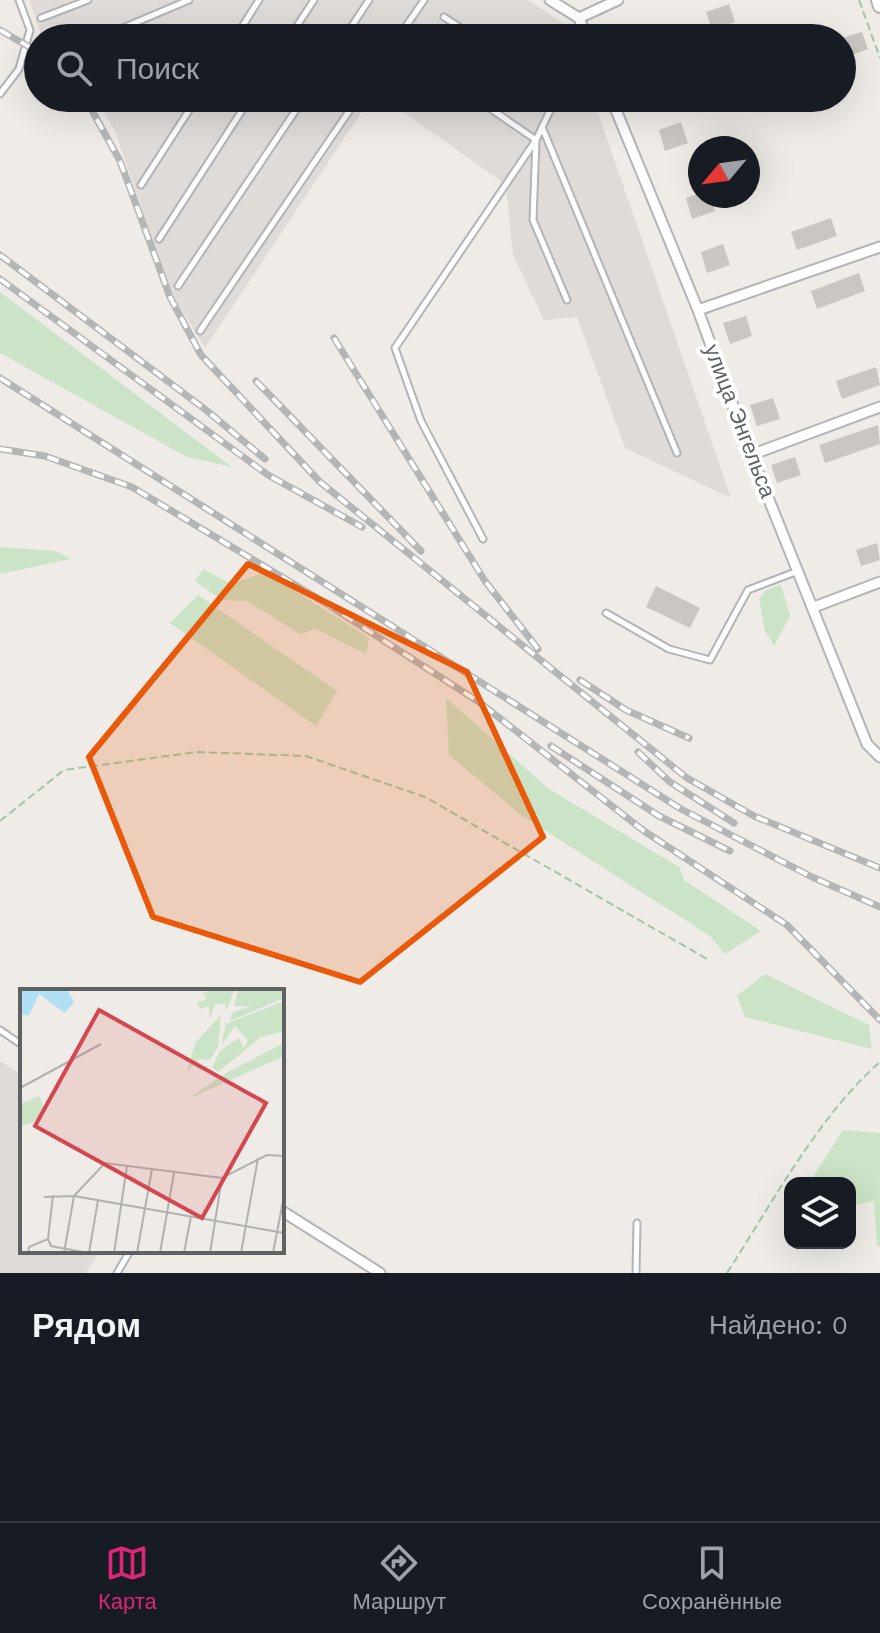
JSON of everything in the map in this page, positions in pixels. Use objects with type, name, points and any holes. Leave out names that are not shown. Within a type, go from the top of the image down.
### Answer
[{"type":"main road","points":[[878,0],[880,6]]},
{"type":"street","points":[[550,0],[579,18],[580,24]]},
{"type":"street","points":[[579,18],[618,0]]},
{"type":"street","name":"улица Энгельса","points":[[617,112],[698,310],[751,455],[867,744],[880,757]]},
{"type":"street","points":[[698,310],[880,247]]},
{"type":"street","points":[[751,455],[880,407]]},
{"type":"street","points":[[814,607],[880,582]]},
{"type":"street","points":[[284,1212],[380,1273]]},
{"type":"lane","points":[[19,0],[28,24]]},
{"type":"lane","points":[[41,18],[88,0]]},
{"type":"lane","points":[[132,24],[189,0]]},
{"type":"lane","points":[[244,24],[259,0]]},
{"type":"lane","points":[[298,24],[314,0]]},
{"type":"lane","points":[[353,24],[369,0]]},
{"type":"lane","points":[[408,24],[424,0]]},
{"type":"lane","points":[[444,17],[455,24]]},
{"type":"lane","points":[[0,94],[19,69],[24,51]]},
{"type":"lane","points":[[141,185],[188,112]]},
{"type":"lane","points":[[159,239],[241,112]]},
{"type":"lane","points":[[178,286],[295,112]]},
{"type":"lane","points":[[200,331],[349,112]]},
{"type":"lane","points":[[495,112],[536,140]]},
{"type":"lane","points":[[483,539],[421,421],[395,348],[536,140],[549,112]]},
{"type":"lane","points":[[542,126],[677,453]]},
{"type":"lane","points":[[536,140],[533,220],[567,300]]},
{"type":"lane","points":[[606,613],[669,649],[710,660],[748,590],[798,571]]},
{"type":"lane","points":[[0,1030],[20,1044]]},
{"type":"lane","points":[[636,1273],[637,1223]]},
{"type":"lane","points":[[117,1273],[129,1253]]},
{"type":"path","points":[[859,0],[880,58]]},
{"type":"path","points":[[0,821],[64,770],[197,752],[306,756],[425,797],[707,959]]},
{"type":"path","points":[[727,1273],[810,1146],[857,1082],[880,1062]]},
{"type":"highlighted area","points":[[248,564],[467,672],[543,837],[360,982],[153,917],[89,757]]},
{"type":"shaded area","points":[[29,0],[528,0],[564,24],[37,24]]},
{"type":"shaded area","points":[[103,112],[362,112],[205,348],[175,299],[115,131]]},
{"type":"shaded area","points":[[404,112],[598,112],[731,498],[625,448],[577,317],[544,320],[513,255],[506,185]]},
{"type":"shaded area","points":[[0,1061],[20,1074],[20,1253],[99,1253],[86,1273],[0,1273]]},
{"type":"green space","points":[[0,292],[232,467],[187,457],[0,353]]},
{"type":"green space","points":[[0,547],[56,551],[70,559],[0,574]]},
{"type":"green space","points":[[203,569],[231,584],[265,572],[369,638],[366,654],[316,629],[300,634],[247,601],[222,600],[195,581]]},
{"type":"green space","points":[[781,585],[790,616],[774,646],[765,631],[759,599],[766,590]]},
{"type":"green space","points":[[198,595],[337,691],[316,726],[170,623]]},
{"type":"green space","points":[[446,698],[549,789],[679,867],[684,880],[761,931],[725,954],[710,936],[521,815],[449,755]]},
{"type":"green space","points":[[765,974],[869,1025],[872,1049],[745,1017],[737,996]]},
{"type":"green space","points":[[843,1130],[880,1133],[880,1246],[877,1246],[874,1201],[856,1205],[856,1177],[813,1177]]},
{"type":"building","points":[[729,4],[735,22],[710,24],[706,12]]},
{"type":"building","points":[[862,32],[868,49],[856,53],[856,34]]},
{"type":"building","points":[[681,122],[688,143],[665,151],[659,130]]},
{"type":"building","points":[[689,208],[714,208],[715,211],[692,219]]},
{"type":"building","points":[[831,218],[837,236],[797,250],[791,232]]},
{"type":"building","points":[[723,244],[730,265],[707,273],[701,252]]},
{"type":"building","points":[[859,273],[865,291],[817,309],[811,291]]},
{"type":"building","points":[[746,316],[752,336],[730,344],[723,323]]},
{"type":"building","points":[[876,367],[880,385],[842,399],[836,381]]},
{"type":"building","points":[[773,398],[780,419],[757,426],[750,405]]},
{"type":"building","points":[[878,425],[880,444],[825,463],[819,445]]},
{"type":"building","points":[[795,457],[801,475],[777,483],[771,465]]},
{"type":"building","points":[[877,543],[880,560],[861,566],[856,550]]},
{"type":"building","points":[[656,586],[700,608],[690,628],[646,607]]},
{"type":"railway","points":[[0,30],[24,44]]},
{"type":"railway","points":[[93,112],[120,161],[170,297],[201,355],[320,482],[687,778],[754,816],[880,868]]},
{"type":"railway","points":[[0,255],[206,410],[265,459]]},
{"type":"railway","points":[[0,279],[268,475],[362,527]]},
{"type":"railway","points":[[334,338],[485,581],[538,649]]},
{"type":"railway","points":[[0,378],[681,809],[812,877],[880,907]]},
{"type":"railway","points":[[256,381],[421,551]]},
{"type":"railway","points":[[0,449],[45,456],[132,487],[327,604],[479,702],[644,831],[787,925],[880,1020]]},
{"type":"railway","points":[[580,680],[626,710],[689,738]]},
{"type":"railway","points":[[551,746],[659,816],[730,851]]},
{"type":"railway","points":[[638,752],[670,782],[734,823]]}]
